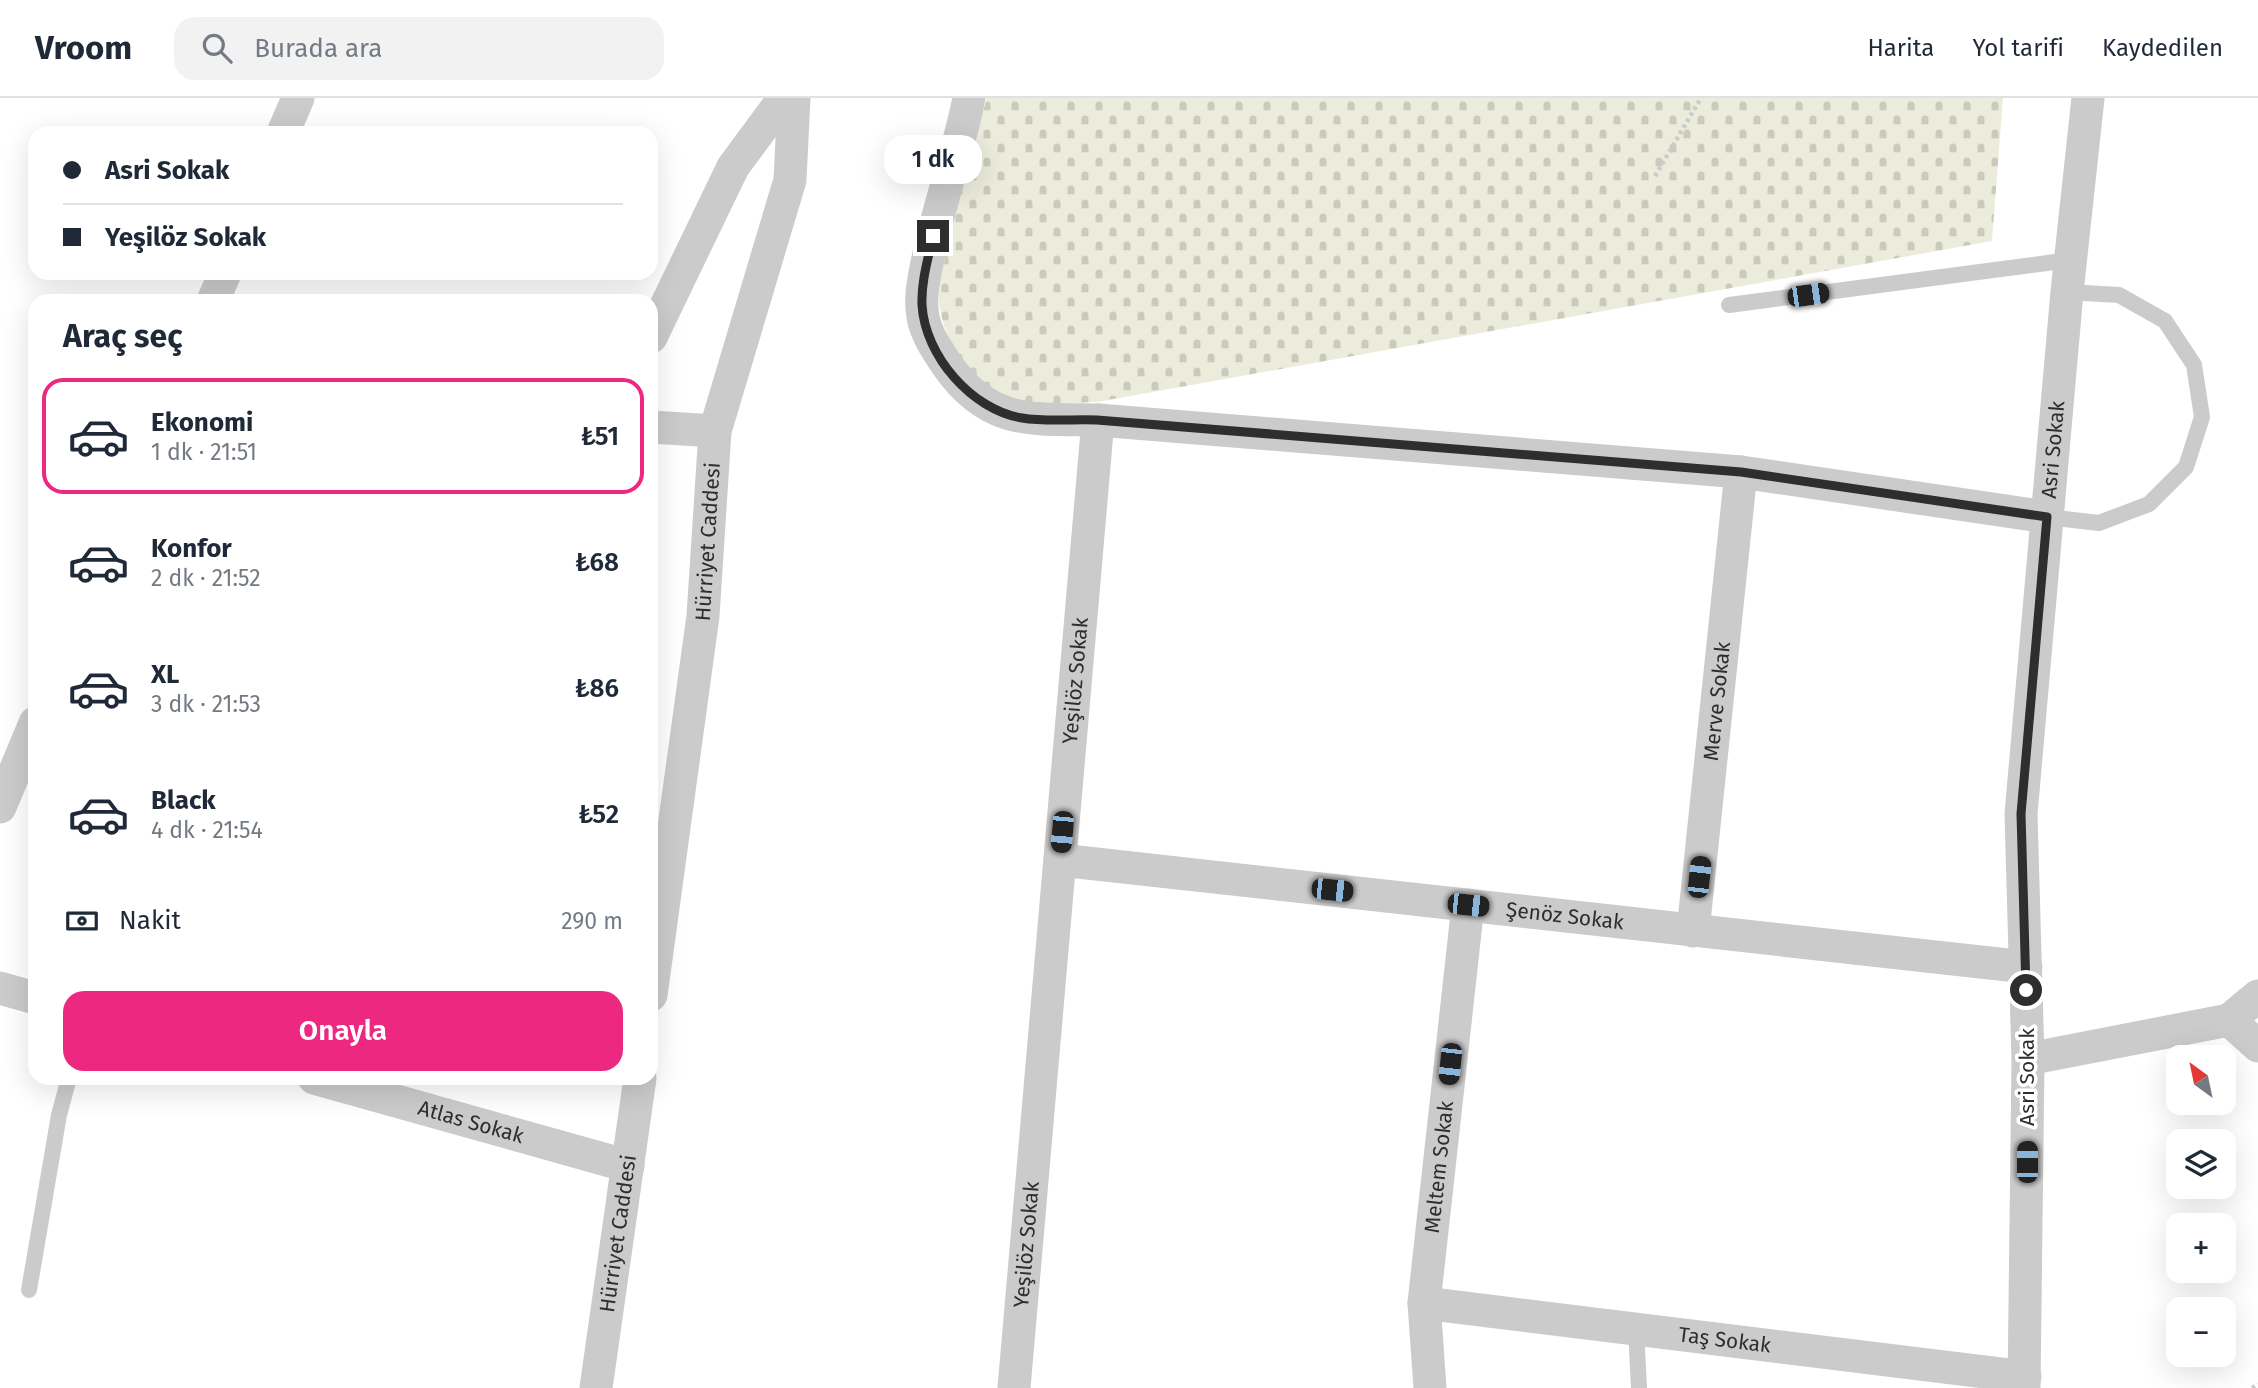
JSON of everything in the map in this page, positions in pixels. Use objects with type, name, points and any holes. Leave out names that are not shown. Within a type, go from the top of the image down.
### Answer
[{"type":"street","points":[[287,126],[298,98]]},
{"type":"street","points":[[658,322],[733,167],[784,98]]},
{"type":"street","name":"Hürriyet Caddesi","points":[[658,944],[703,616],[715,431],[790,180],[794,98]]},
{"type":"street","points":[[969,98],[947,174],[923,287],[923,318],[929,335],[963,386],[995,410],[1023,419],[1097,420],[1741,472],[2047,517]]},
{"type":"street","name":"Asri Sokak","points":[[2024,1382],[2028,1059],[2021,814],[2067,292],[2088,98]]},
{"type":"street","name":"Yeşilöz Sokak","points":[[1014,1388],[1097,420]]},
{"type":"street","points":[[658,427],[715,431]]},
{"type":"street","name":"Merve Sokak","points":[[1693,931],[1741,472]]},
{"type":"street","points":[[0,807],[28,740]]},
{"type":"street","name":"Şenöz Sokak","points":[[1059,860],[2026,967]]},
{"type":"street","name":"Meltem Sokak","points":[[1430,1388],[1424,1303],[1468,905]]},
{"type":"street","points":[[0,988],[28,996]]},
{"type":"street","points":[[2028,1059],[2229,1020],[2258,996]]},
{"type":"street","points":[[2229,1020],[2258,1046]]},
{"type":"street","name":"Atlas Sokak","points":[[339,1085],[628,1166]]},
{"type":"street","name":"Hürriyet Caddesi","points":[[596,1388],[639,1085]]},
{"type":"street","name":"Taş Sokak","points":[[1424,1303],[2024,1382]]},
{"type":"lane","points":[[1729,305],[2070,260]]},
{"type":"lane","points":[[2047,517],[2099,523],[2149,505],[2186,467],[2202,417],[2194,365],[2165,321],[2119,295],[2067,292]]},
{"type":"lane","points":[[29,1290],[58,1115],[67,1085]]},
{"type":"lane","points":[[1636,1329],[1639,1388]]},
{"type":"path","points":[[1654,176],[1701,98]]},
{"type":"path","points":[[2252,1388],[2258,1384]]},
{"type":"green space","points":[[987,98],[2003,98],[1992,241],[1097,402],[1043,405],[1007,398],[975,376],[952,344],[940,307],[938,288],[963,178]]},
{"type":"route","points":[[933,236],[922,303],[923,318],[929,335],[963,386],[984,405],[1007,415],[1023,419],[1097,420],[1741,472],[2047,517],[2021,814],[2026,990]]}]
